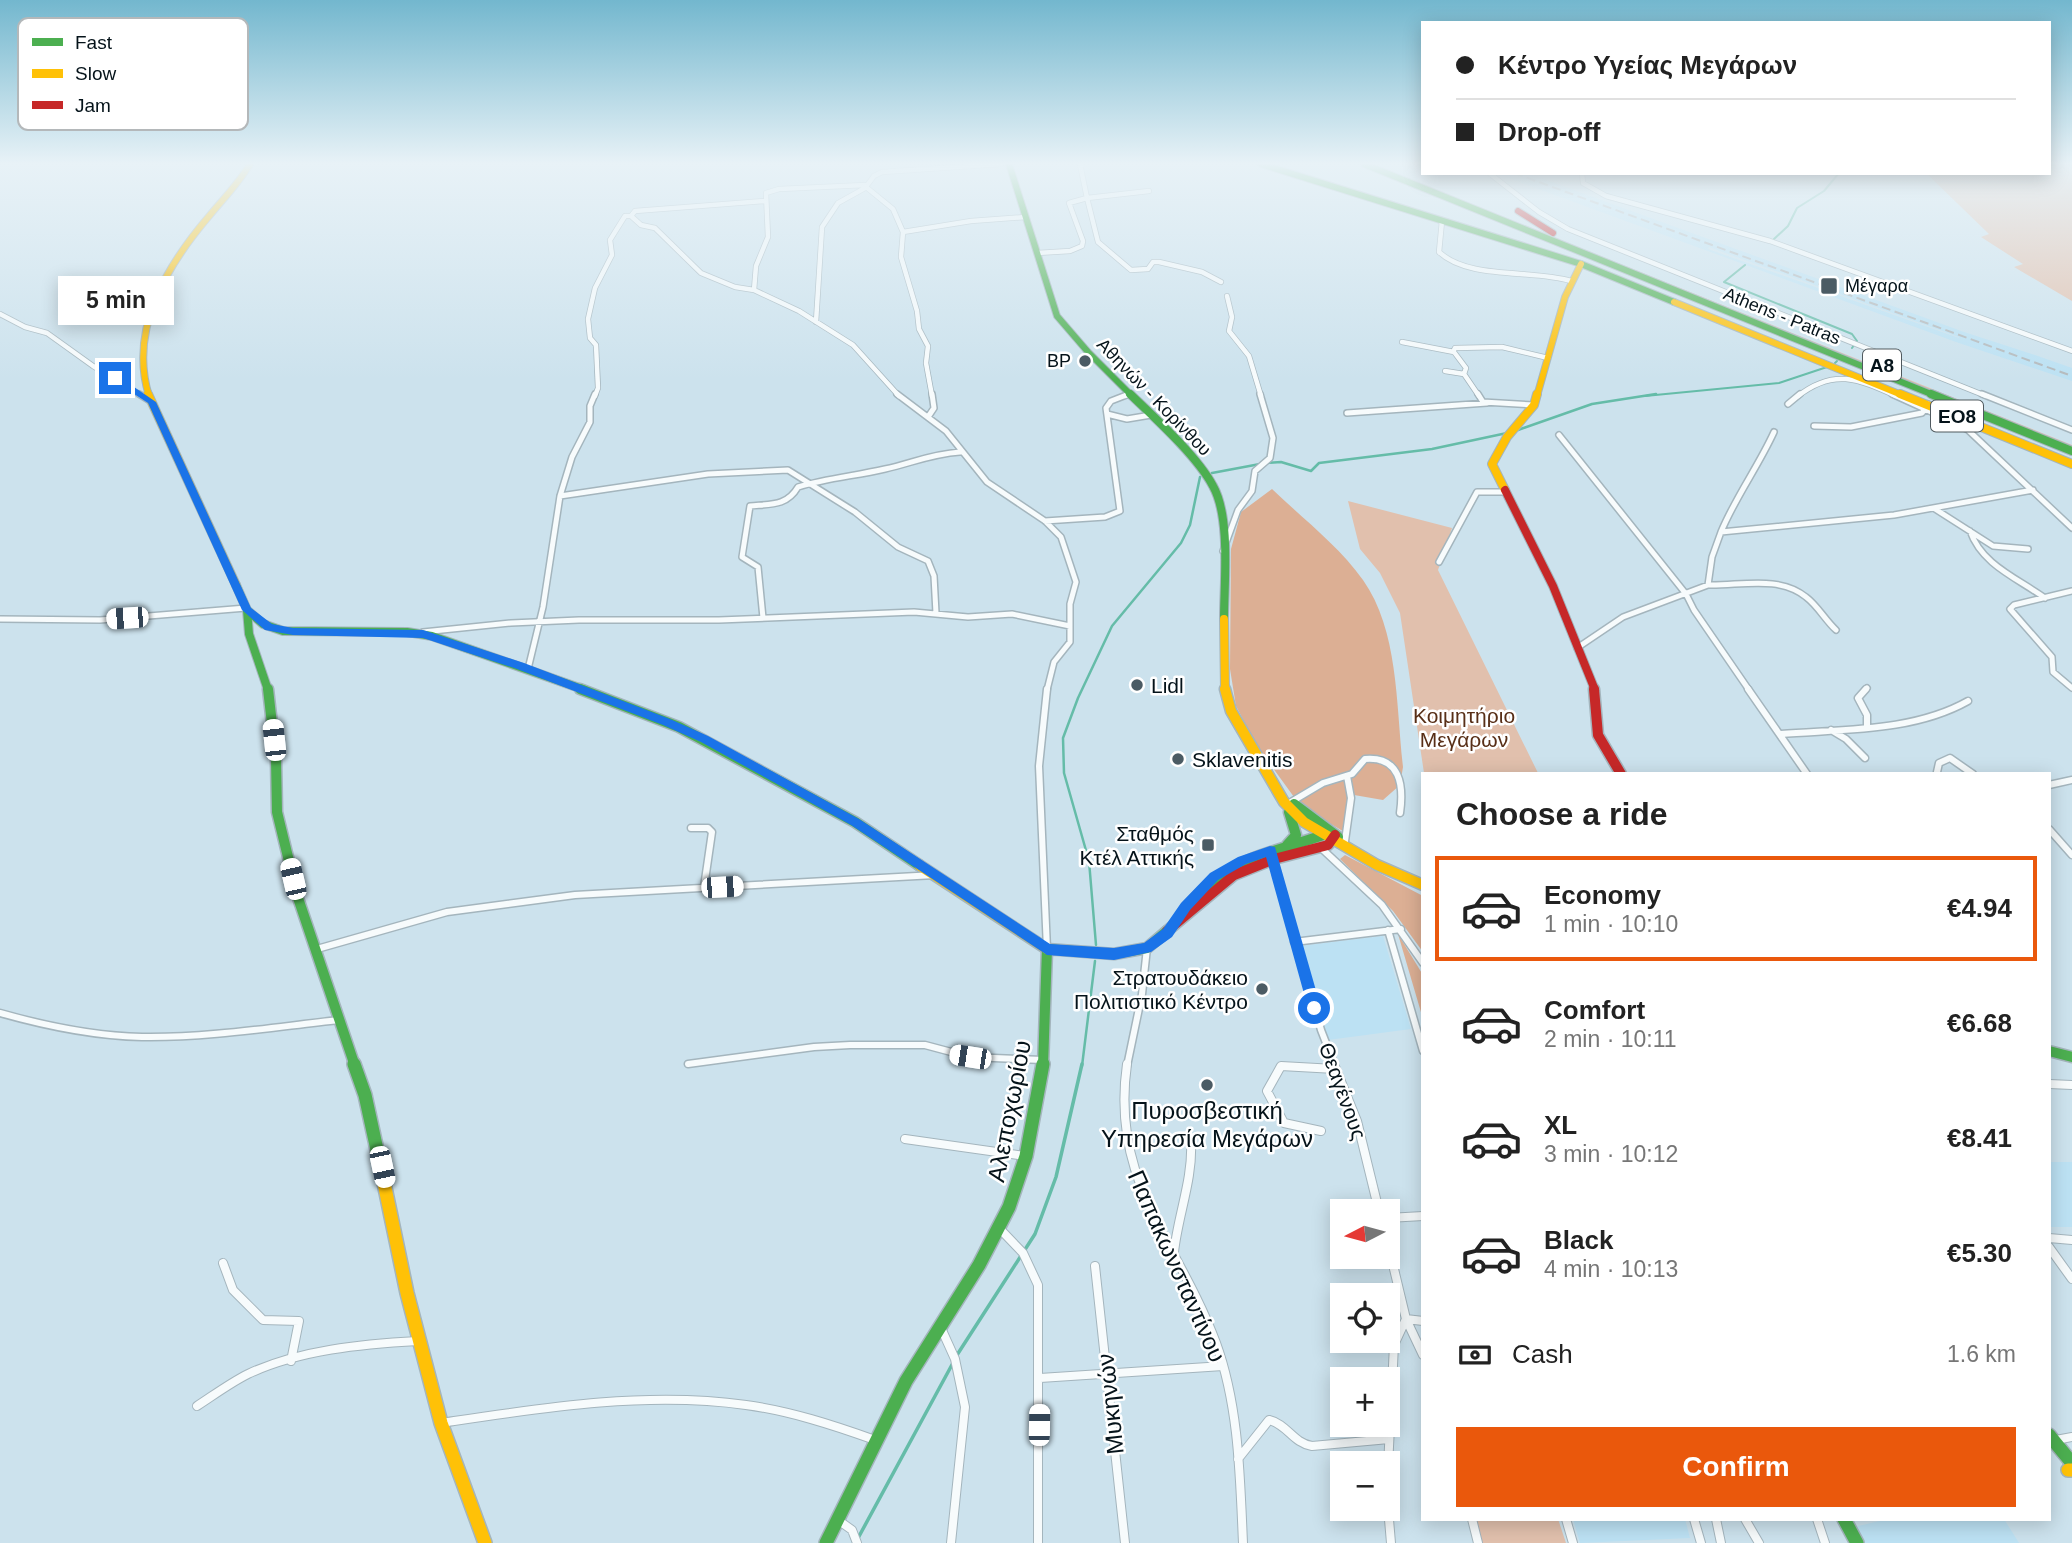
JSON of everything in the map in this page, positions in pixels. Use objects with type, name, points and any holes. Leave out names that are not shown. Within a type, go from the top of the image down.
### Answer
[{"type":"main road","points":[[194,236],[150,307],[144,329],[141,360],[144,381],[246,609],[249,634],[271,705],[279,822],[298,898],[341,1020],[373,1125],[407,1293],[441,1423],[485,1543]]},
{"type":"main road","name":"Αθηνών - Κορίνθου","points":[[1032,236],[1060,319],[1193,459],[1213,485],[1220,504],[1223,551],[1224,685],[1237,722],[1270,779],[1287,802],[1330,836],[1421,884]]},
{"type":"main road","name":"ΕΟ8","points":[[1491,236],[1581,264],[2072,464]]},
{"type":"main road","name":"Athens - Patras","points":[[1544,236],[2072,451]]},
{"type":"main road","name":"Athens - Patras","points":[[1560,236],[2072,442]]},
{"type":"main road","points":[[1581,264],[1571,281],[1534,405],[1510,433],[1492,463],[1541,560],[1597,698],[1598,735],[1620,772]]},
{"type":"main road","points":[[246,609],[269,627],[283,631],[418,633],[459,644],[692,733],[855,822],[1047,949],[1114,954],[1147,948],[1234,875],[1272,855],[1293,840],[1296,828],[1287,802]]},
{"type":"main road","points":[[1287,845],[1330,836]]},
{"type":"main road","points":[[1272,855],[1320,847],[1330,836]]},
{"type":"main road","name":"Αθηνών - Κορίνθου","points":[[1330,836],[1345,841],[1421,884]]},
{"type":"main road","name":"Αλεποχωρίου","points":[[826,1543],[874,1440],[1000,1229],[1026,1156],[1044,1060],[1047,949]]},
{"type":"main road","points":[[2051,1052],[2072,1057]]},
{"type":"main road","points":[[2051,1441],[2071,1468]]},
{"type":"main road","points":[[1845,1521],[1857,1543]]},
{"type":"street","points":[[528,669],[543,607],[560,496],[572,457],[590,422],[590,406],[598,388],[596,345],[587,326],[594,294],[609,265],[612,236]]},
{"type":"street","points":[[663,236],[701,273],[735,287],[754,290],[799,311],[856,347],[900,397],[946,431],[960,452],[987,482],[1045,521],[1061,537],[1076,582],[1071,598],[1070,642],[1056,657],[1049,676],[1039,771],[1047,949]]},
{"type":"street","points":[[754,290],[756,267],[768,236]]},
{"type":"street","points":[[816,322],[821,236]]},
{"type":"street","points":[[903,236],[901,257],[917,311],[919,329],[929,346],[926,363],[934,408],[933,413],[928,416]]},
{"type":"street","points":[[1037,253],[1070,251],[1082,246],[1081,236]]},
{"type":"street","points":[[1097,236],[1098,242],[1127,269],[1142,271],[1148,269],[1153,262],[1164,263],[1202,272],[1221,282]]},
{"type":"street","points":[[1441,236],[1439,252],[1443,259],[1452,263],[1472,268],[1547,274],[1571,281]]},
{"type":"street","points":[[1586,236],[2072,430]]},
{"type":"street","points":[[1752,236],[2072,351]]},
{"type":"street","points":[[1223,551],[1231,539],[1239,509],[1253,492],[1255,471],[1270,458],[1273,449],[1270,424],[1249,356],[1229,331],[1232,317],[1227,296]]},
{"type":"street","points":[[0,314],[52,336],[93,366],[152,402]]},
{"type":"street","points":[[1402,342],[1452,352],[1466,368],[1464,374]]},
{"type":"street","points":[[1452,352],[1455,348],[1469,346],[1503,345],[1516,351],[1548,358]]},
{"type":"street","points":[[1444,371],[1464,374],[1480,400],[1487,403]]},
{"type":"street","points":[[1788,404],[1824,380],[1837,377],[1851,379],[1927,407],[1968,430],[2072,528]]},
{"type":"street","points":[[1045,521],[1105,517],[1120,511],[1121,504],[1109,447],[1107,403],[1129,394]]},
{"type":"street","points":[[1347,413],[1487,403],[1534,405]]},
{"type":"street","points":[[1814,425],[1851,427],[1922,413],[1927,407]]},
{"type":"street","points":[[1107,414],[1127,419],[1151,415]]},
{"type":"street","points":[[1708,584],[1712,557],[1736,497],[1763,456],[1774,432]]},
{"type":"street","points":[[1559,435],[1686,594],[1694,610],[1806,772]]},
{"type":"street","points":[[763,618],[758,567],[742,557],[748,507],[788,501],[798,487],[811,482],[910,463],[933,454],[960,452]]},
{"type":"street","points":[[560,496],[708,474],[788,470],[811,482],[866,520],[895,545],[928,561],[934,576],[936,613]]},
{"type":"street","points":[[1721,532],[1935,509],[2033,490]]},
{"type":"street","points":[[1439,562],[1472,496],[1479,491],[1505,492]]},
{"type":"street","points":[[1935,509],[1997,547],[2028,549]]},
{"type":"street","points":[[1970,531],[1974,541],[2000,569],[2046,598]]},
{"type":"street","points":[[1577,648],[1623,617],[1708,584],[1758,582],[1794,590],[1807,598],[1836,630]]},
{"type":"street","points":[[2072,591],[2014,605],[2010,609],[2031,638],[2052,657],[2053,672],[2072,688]]},
{"type":"street","points":[[0,619],[100,620],[246,609]]},
{"type":"street","points":[[418,633],[511,623],[538,624],[592,619],[650,621],[936,613],[968,617],[1013,614],[1070,626]]},
{"type":"street","points":[[1867,688],[1858,698],[1867,715],[1867,725]]},
{"type":"street","points":[[1781,734],[1910,722],[1947,713],[1968,701]]},
{"type":"street","points":[[1830,729],[1846,739],[1866,758]]},
{"type":"street","points":[[1287,802],[1323,783],[1352,774],[1364,759],[1376,758],[1387,764],[1399,778],[1404,796],[1400,813]]},
{"type":"street","points":[[1937,772],[1939,764],[1950,758],[1970,772]]},
{"type":"street","points":[[1345,841],[1351,797],[1347,776]]},
{"type":"street","points":[[2051,785],[2072,780]]},
{"type":"street","points":[[691,828],[712,829],[704,887]]},
{"type":"street","points":[[2051,831],[2072,855]]},
{"type":"street","points":[[1320,847],[1375,898],[1401,929],[1421,960]]},
{"type":"street","name":"Θεαγένους","points":[[1272,855],[1294,942],[1335,1069],[1357,1121],[1376,1199]]},
{"type":"street","points":[[317,948],[447,912],[575,895],[937,875]]},
{"type":"street","points":[[1294,942],[1401,929]]},
{"type":"street","points":[[1388,930],[1421,1044]]},
{"type":"street","name":"Παπακωνσταντίνου","points":[[1147,948],[1146,976],[1123,1091],[1123,1117],[1136,1177],[1209,1325],[1223,1366],[1238,1459],[1243,1543]]},
{"type":"street","points":[[0,1013],[88,1033],[141,1037],[174,1037],[341,1020]]},
{"type":"street","points":[[688,1064],[814,1047],[850,1045],[925,1045],[970,1057],[1044,1060]]},
{"type":"street","points":[[1321,1131],[1284,1123],[1267,1091],[1276,1069],[1281,1066],[1335,1069]]},
{"type":"street","points":[[2051,1084],[2072,1085]]},
{"type":"street","points":[[905,1139],[1026,1156]]},
{"type":"street","points":[[1174,1254],[1178,1218],[1192,1163],[1191,1142]]},
{"type":"street","points":[[1400,1217],[1421,1216]]},
{"type":"street","points":[[1000,1229],[1023,1254],[1038,1285],[1038,1543]]},
{"type":"street","points":[[2051,1238],[2072,1240]]},
{"type":"street","points":[[2051,1250],[2072,1279]]},
{"type":"street","points":[[223,1263],[225,1280],[230,1289],[256,1310],[262,1320],[299,1321],[291,1361]]},
{"type":"street","name":"Μυκηνών","points":[[1095,1266],[1125,1543]]},
{"type":"street","points":[[1394,1269],[1406,1319],[1421,1351]]},
{"type":"street","points":[[1406,1319],[1421,1321]]},
{"type":"street","points":[[1389,1451],[1394,1345],[1406,1319]]},
{"type":"street","points":[[940,1326],[955,1359],[965,1407],[951,1543]]},
{"type":"street","points":[[197,1406],[249,1373],[291,1361],[392,1341],[420,1340]]},
{"type":"street","points":[[1040,1378],[1223,1366]]},
{"type":"street","points":[[441,1423],[598,1405],[705,1401],[789,1413],[828,1423],[874,1440]]},
{"type":"street","points":[[1238,1459],[1269,1420],[1283,1424],[1293,1436],[1308,1446],[1389,1439]]},
{"type":"street","points":[[2051,1441],[2072,1437]]},
{"type":"street","points":[[836,1520],[852,1530],[858,1543]]},
{"type":"street","points":[[1389,1521],[1391,1543]]},
{"type":"street","points":[[1472,1521],[1478,1543]]},
{"type":"street","points":[[1567,1521],[1573,1543]]},
{"type":"street","points":[[1695,1521],[1701,1543]]},
{"type":"street","points":[[1716,1521],[1721,1543]]},
{"type":"street","points":[[1746,1521],[1759,1543]]},
{"type":"street","points":[[1817,1521],[1825,1543]]},
{"type":"shaded area","points":[[1667,236],[1700,236],[1964,332],[2072,368],[2072,381],[1956,342]],"holes":[[[1709,247],[1959,338],[1708,249]]]},
{"type":"shaded area","points":[[1272,489],[1331,543],[1363,580],[1375,600],[1390,645],[1403,767],[1400,785],[1383,800],[1354,795],[1346,833],[1316,815],[1294,797],[1257,746],[1236,706],[1230,669],[1231,549],[1241,512]]},
{"type":"shaded area","points":[[1345,855],[1421,895],[1421,949],[1393,911],[1340,859]]},
{"type":"shaded area","points":[[1398,934],[1421,972],[1421,1012]]},
{"type":"shaded area","points":[[1383,936],[1411,1029],[1328,1040],[1299,946]]},
{"type":"shaded area","points":[[2051,1162],[2072,1162],[2072,1227],[2051,1227]]},
{"type":"shaded area","points":[[1574,1521],[1686,1521],[1690,1538],[1580,1543]]},
{"type":"shaded area","points":[[1880,1521],[2005,1521],[2019,1543],[1863,1543],[1854,1527]]},
{"type":"green space","points":[[1549,236],[2072,445],[2072,447]]},
{"type":"green space","points":[[2072,236],[2072,301],[2014,267],[2023,264],[1981,237]]},
{"type":"green space","name":"Κοιμητήριο Μεγάρων","points":[[1348,501],[1452,528],[1438,570],[1538,772],[1424,772],[1400,613],[1380,573],[1360,549]]},
{"type":"green space","points":[[1476,1521],[1559,1521],[1566,1543],[1481,1543]]},
{"type":"waterway","points":[[1774,239],[1777,236]]},
{"type":"waterway","points":[[1745,265],[1724,282],[1852,334],[1857,341],[1852,348]]},
{"type":"waterway","points":[[1645,396],[1779,383],[1827,367]]},
{"type":"waterway","points":[[1518,430],[1592,404],[1656,394]]},
{"type":"waterway","points":[[1266,463],[1281,462],[1311,471],[1319,463],[1432,449],[1507,433]]},
{"type":"waterway","points":[[1212,473],[1260,464]]},
{"type":"waterway","points":[[1096,945],[1089,861],[1064,773],[1063,738],[1078,698],[1112,626],[1181,543],[1190,525],[1200,477]]},
{"type":"waterway","points":[[1082,1066],[1095,961]]},
{"type":"waterway","points":[[957,1355],[1035,1234],[1056,1177],[1082,1064]]},
{"type":"waterway","points":[[857,1540],[954,1361]]},
{"type":"railway","points":[[1687,236],[2072,376]]},
{"type":"traffic: fast","points":[[1032,236],[1057,316],[1088,352],[1173,436],[1213,485],[1220,504],[1223,539],[1224,619]]},
{"type":"traffic: fast","points":[[1491,236],[1581,264],[1674,302]]},
{"type":"traffic: fast","points":[[1542,236],[2072,451]]},
{"type":"traffic: fast","points":[[236,585],[247,610],[263,624],[283,631],[407,632],[432,636],[558,680],[679,727],[855,822],[919,865]]},
{"type":"traffic: fast","points":[[247,610],[249,634],[268,690],[276,759],[277,812],[298,898],[365,1095],[379,1159]]},
{"type":"traffic: fast","points":[[1294,804],[1338,837]]},
{"type":"traffic: fast","points":[[1287,845],[1296,835],[1289,812]]},
{"type":"traffic: fast","points":[[1182,914],[1197,894],[1229,868],[1264,853],[1326,834]]},
{"type":"traffic: fast","points":[[826,1543],[906,1381],[979,1265],[1009,1207],[1026,1156],[1044,1060],[1047,949],[1114,954],[1147,948],[1167,931]]},
{"type":"traffic: fast","points":[[2051,1052],[2072,1057]]},
{"type":"traffic: fast","points":[[2051,1437],[2072,1463]]},
{"type":"traffic: fast","points":[[1845,1521],[1857,1543]]},
{"type":"traffic: slow","points":[[193,236],[166,275],[156,297],[144,342],[144,367],[148,393],[236,585]]},
{"type":"traffic: slow","points":[[1505,490],[1492,464],[1507,437],[1534,405],[1565,297],[1581,264]]},
{"type":"traffic: slow","points":[[1674,302],[2072,464]]},
{"type":"traffic: slow","points":[[1224,619],[1224,685],[1231,711],[1284,802],[1304,822],[1377,865],[1421,884]]},
{"type":"traffic: slow","points":[[919,865],[1047,949]]},
{"type":"traffic: slow","points":[[379,1159],[407,1293],[441,1423],[485,1543]]},
{"type":"traffic: jam","points":[[1505,490],[1553,586],[1594,687],[1598,709],[1598,735],[1620,772]]},
{"type":"traffic: jam","points":[[1167,931],[1234,875],[1274,859],[1328,845],[1335,835]]},
{"type":"place","name":"Μέγαρα","points":[[1829,286]]},
{"type":"place","name":"BP","points":[[1085,361]]},
{"type":"place","name":"Lidl","points":[[1137,685]]},
{"type":"place","name":"Sklavenitis","points":[[1178,759]]},
{"type":"place","name":"Σταθμός Κτέλ Αττικής","points":[[1208,845]]},
{"type":"place","name":"Στρατουδάκειο Πολιτιστικό Κέντρο","points":[[1262,989]]},
{"type":"place","name":"Πυροσβεστική Υπηρεσία Μεγάρων","points":[[1207,1085]]},
{"type":"route","points":[[115,378],[152,402],[247,610],[263,624],[293,632],[423,634],[521,666],[667,722],[705,739],[855,822],[1047,949],[1114,954],[1147,948],[1168,933],[1206,883],[1242,860],[1270,850],[1314,1008]]}]
